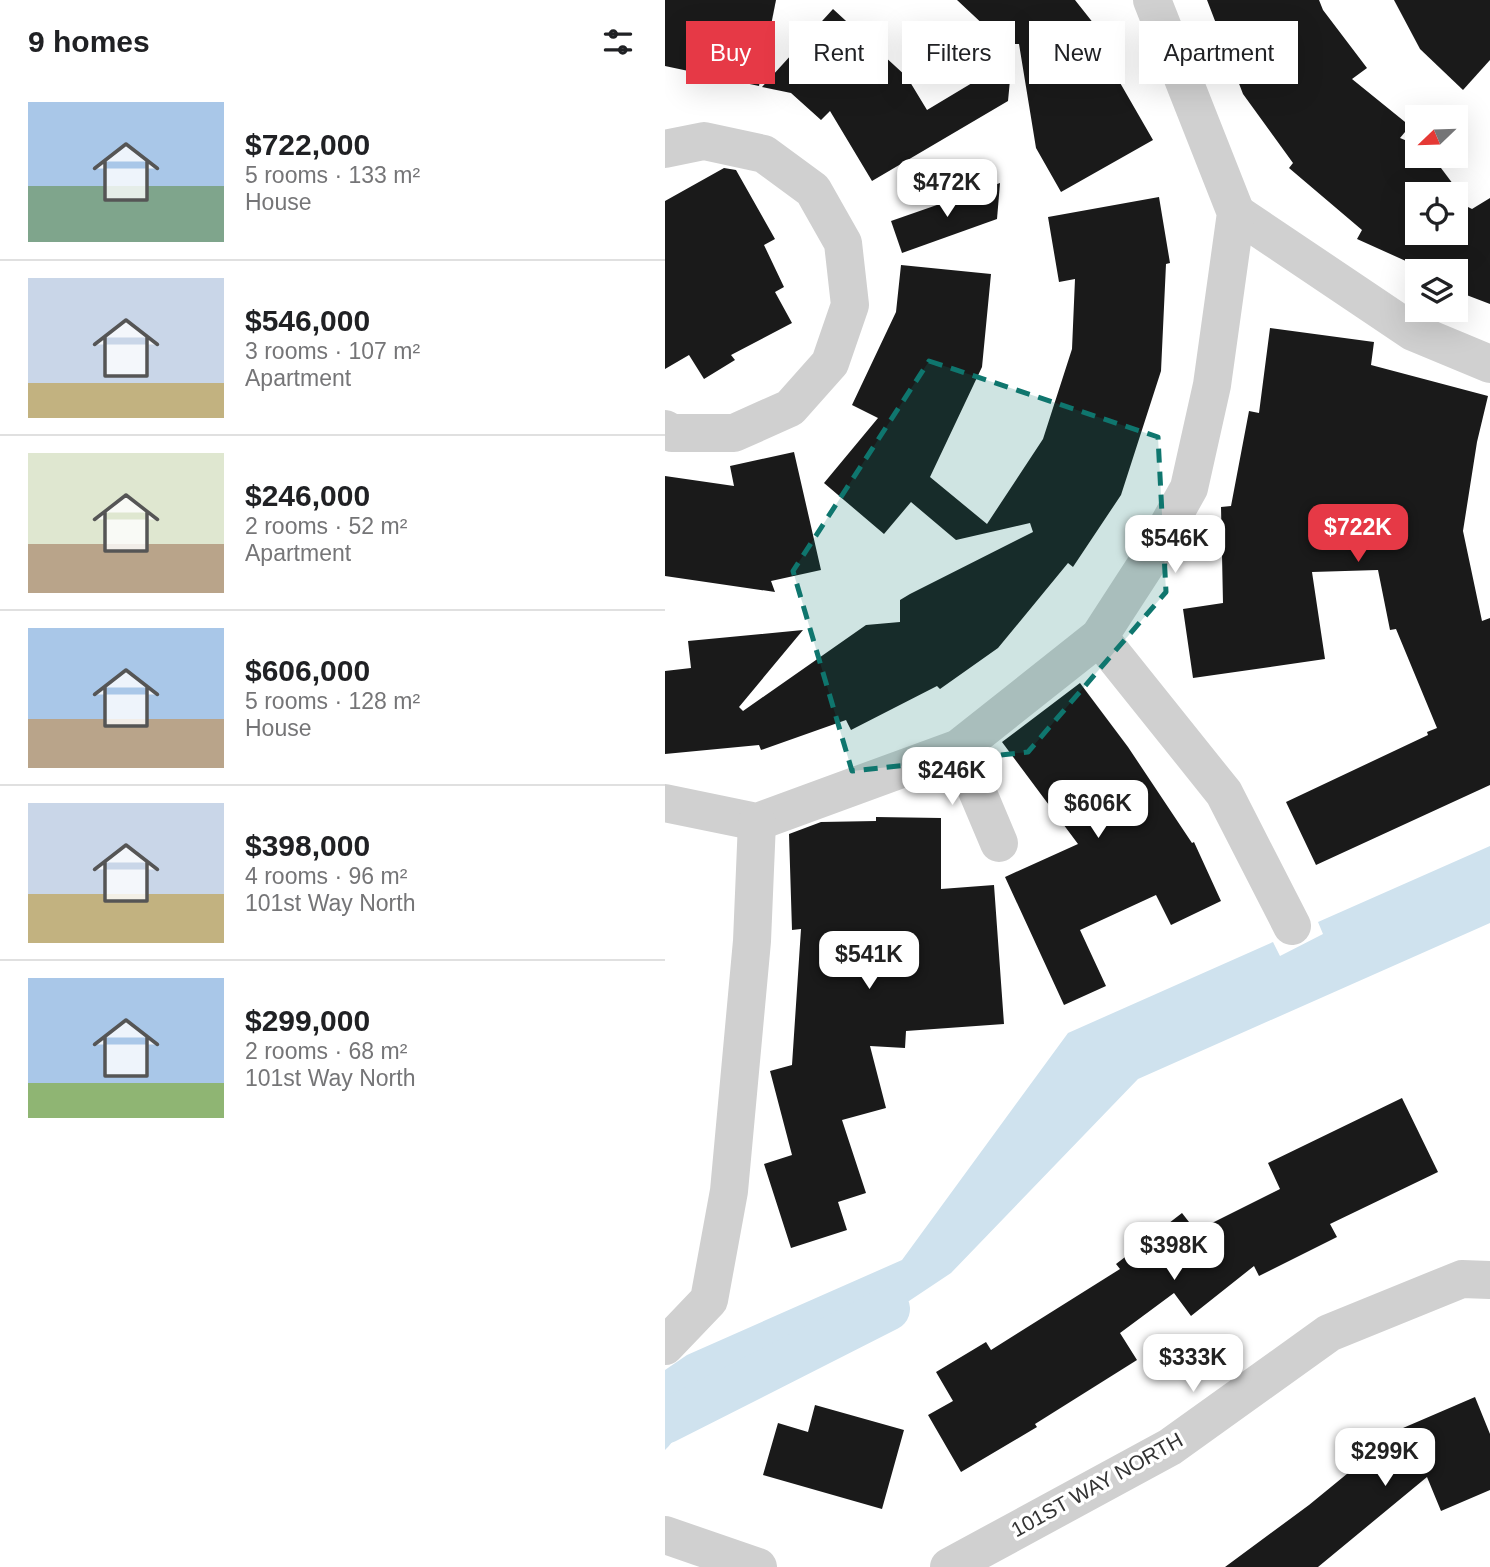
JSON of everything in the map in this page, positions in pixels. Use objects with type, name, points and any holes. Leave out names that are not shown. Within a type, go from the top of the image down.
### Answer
[{"type":"street","points":[[665,803],[757,822],[959,748],[1099,637],[1147,563],[1189,488],[1212,385],[1236,214],[1151,0]]},
{"type":"street","points":[[665,149],[704,141],[764,153],[813,190],[843,243],[850,305],[830,363],[790,408],[734,433],[672,433],[665,429]]},
{"type":"street","points":[[1236,214],[1413,332],[1490,364]]},
{"type":"street","points":[[1099,637],[1224,793],[1292,926]]},
{"type":"street","points":[[959,748],[999,843]]},
{"type":"street","points":[[665,1346],[709,1300],[729,1191],[752,941],[757,822]]},
{"type":"street","name":"101ST WAY NORTH","points":[[949,1567],[1170,1447],[1329,1333],[1476,1280]]},
{"type":"street","points":[[665,1535],[758,1567]]},
{"type":"highlighted area","points":[[929,361],[1158,437],[1166,592],[1028,752],[852,771],[793,571]]},
{"type":"water","points":[[1490,846],[1490,923],[1138,1079],[951,1273],[906,1303],[700,1396],[689,1410],[676,1437],[665,1450],[665,1370],[687,1355],[902,1260],[1068,1033],[1273,942],[1280,956],[1323,934],[1318,922]]},
{"type":"building","points":[[665,0],[776,0],[772,21],[686,21],[686,70],[665,66]]},
{"type":"building","points":[[957,0],[1075,0],[1092,21],[1029,21],[1029,84],[1121,84],[1153,140],[1061,192],[1036,148],[1019,44],[1015,44],[1015,21],[979,21]]},
{"type":"building","points":[[1207,0],[1319,0],[1323,10],[1367,68],[1352,79],[1405,122],[1405,132],[1400,138],[1405,140],[1405,168],[1441,168],[1452,182],[1405,182],[1405,245],[1468,245],[1468,207],[1472,209],[1490,198],[1490,304],[1468,296],[1468,259],[1405,261],[1357,239],[1362,230],[1289,168],[1293,163],[1243,94],[1239,84],[1298,84],[1298,21],[1215,21]]},
{"type":"building","points":[[1394,0],[1490,0],[1490,60],[1463,90],[1420,49]]},
{"type":"building","points":[[833,9],[846,21],[822,21]]},
{"type":"building","points":[[789,57],[789,84],[888,84],[888,60],[902,72],[902,84],[911,84],[927,110],[970,84],[1010,84],[1008,101],[872,181],[830,111],[821,120],[791,93],[762,87],[765,84],[775,84],[775,73]]},
{"type":"building","points":[[724,168],[736,170],[775,239],[764,245],[784,287],[775,292],[792,323],[731,355],[735,360],[704,379],[689,355],[665,369],[665,201]]},
{"type":"building","points":[[1000,183],[997,219],[902,253],[891,221]]},
{"type":"building","points":[[1159,197],[1170,263],[1166,264],[1161,371],[1121,495],[1073,567],[1068,563],[998,648],[940,689],[937,686],[851,730],[846,720],[761,750],[759,745],[665,754],[665,671],[691,668],[688,641],[803,630],[739,707],[743,711],[866,625],[900,622],[900,600],[1033,532],[1030,523],[956,540],[911,502],[884,534],[824,483],[878,418],[852,405],[896,312],[901,265],[991,274],[982,367],[930,477],[987,524],[1043,439],[1072,349],[1075,279],[1059,282],[1048,217]]},
{"type":"building","points":[[1270,328],[1374,342],[1371,365],[1488,396],[1477,442],[1463,531],[1482,621],[1490,618],[1490,785],[1316,865],[1286,802],[1428,735],[1427,732],[1437,728],[1396,629],[1390,630],[1378,570],[1312,572],[1325,659],[1193,678],[1183,609],[1223,603],[1221,507],[1231,506],[1249,411],[1259,413]]},
{"type":"building","points":[[794,452],[821,570],[771,581],[775,592],[665,576],[665,476],[734,486],[730,466]]},
{"type":"building","points":[[1080,683],[1128,747],[1192,843],[1194,842],[1221,901],[1171,925],[1156,895],[1080,930],[1106,986],[1064,1005],[1005,877],[1078,844],[1002,742]]},
{"type":"building","points":[[876,817],[941,818],[941,889],[994,885],[1004,1024],[906,1031],[905,1048],[870,1046],[886,1108],[842,1120],[866,1193],[838,1202],[847,1230],[791,1248],[764,1164],[792,1155],[770,1071],[792,1065],[801,929],[792,930],[789,834],[821,822],[876,821]]},
{"type":"building","points":[[1402,1098],[1438,1172],[1330,1224],[1337,1237],[1259,1276],[1254,1266],[1191,1316],[1174,1293],[1120,1333],[1137,1360],[1035,1424],[1037,1427],[961,1472],[928,1415],[953,1401],[936,1372],[986,1342],[991,1350],[1120,1269],[1116,1264],[1182,1213],[1196,1231],[1280,1189],[1268,1163]]},
{"type":"building","points":[[1475,1397],[1490,1434],[1490,1490],[1441,1511],[1427,1477],[1318,1567],[1225,1567],[1309,1505],[1403,1428]]},
{"type":"building","points":[[815,1405],[904,1430],[882,1509],[763,1475],[778,1423],[808,1432]]},
{"type":"waterway","points":[[665,1422],[888,1309]]}]
